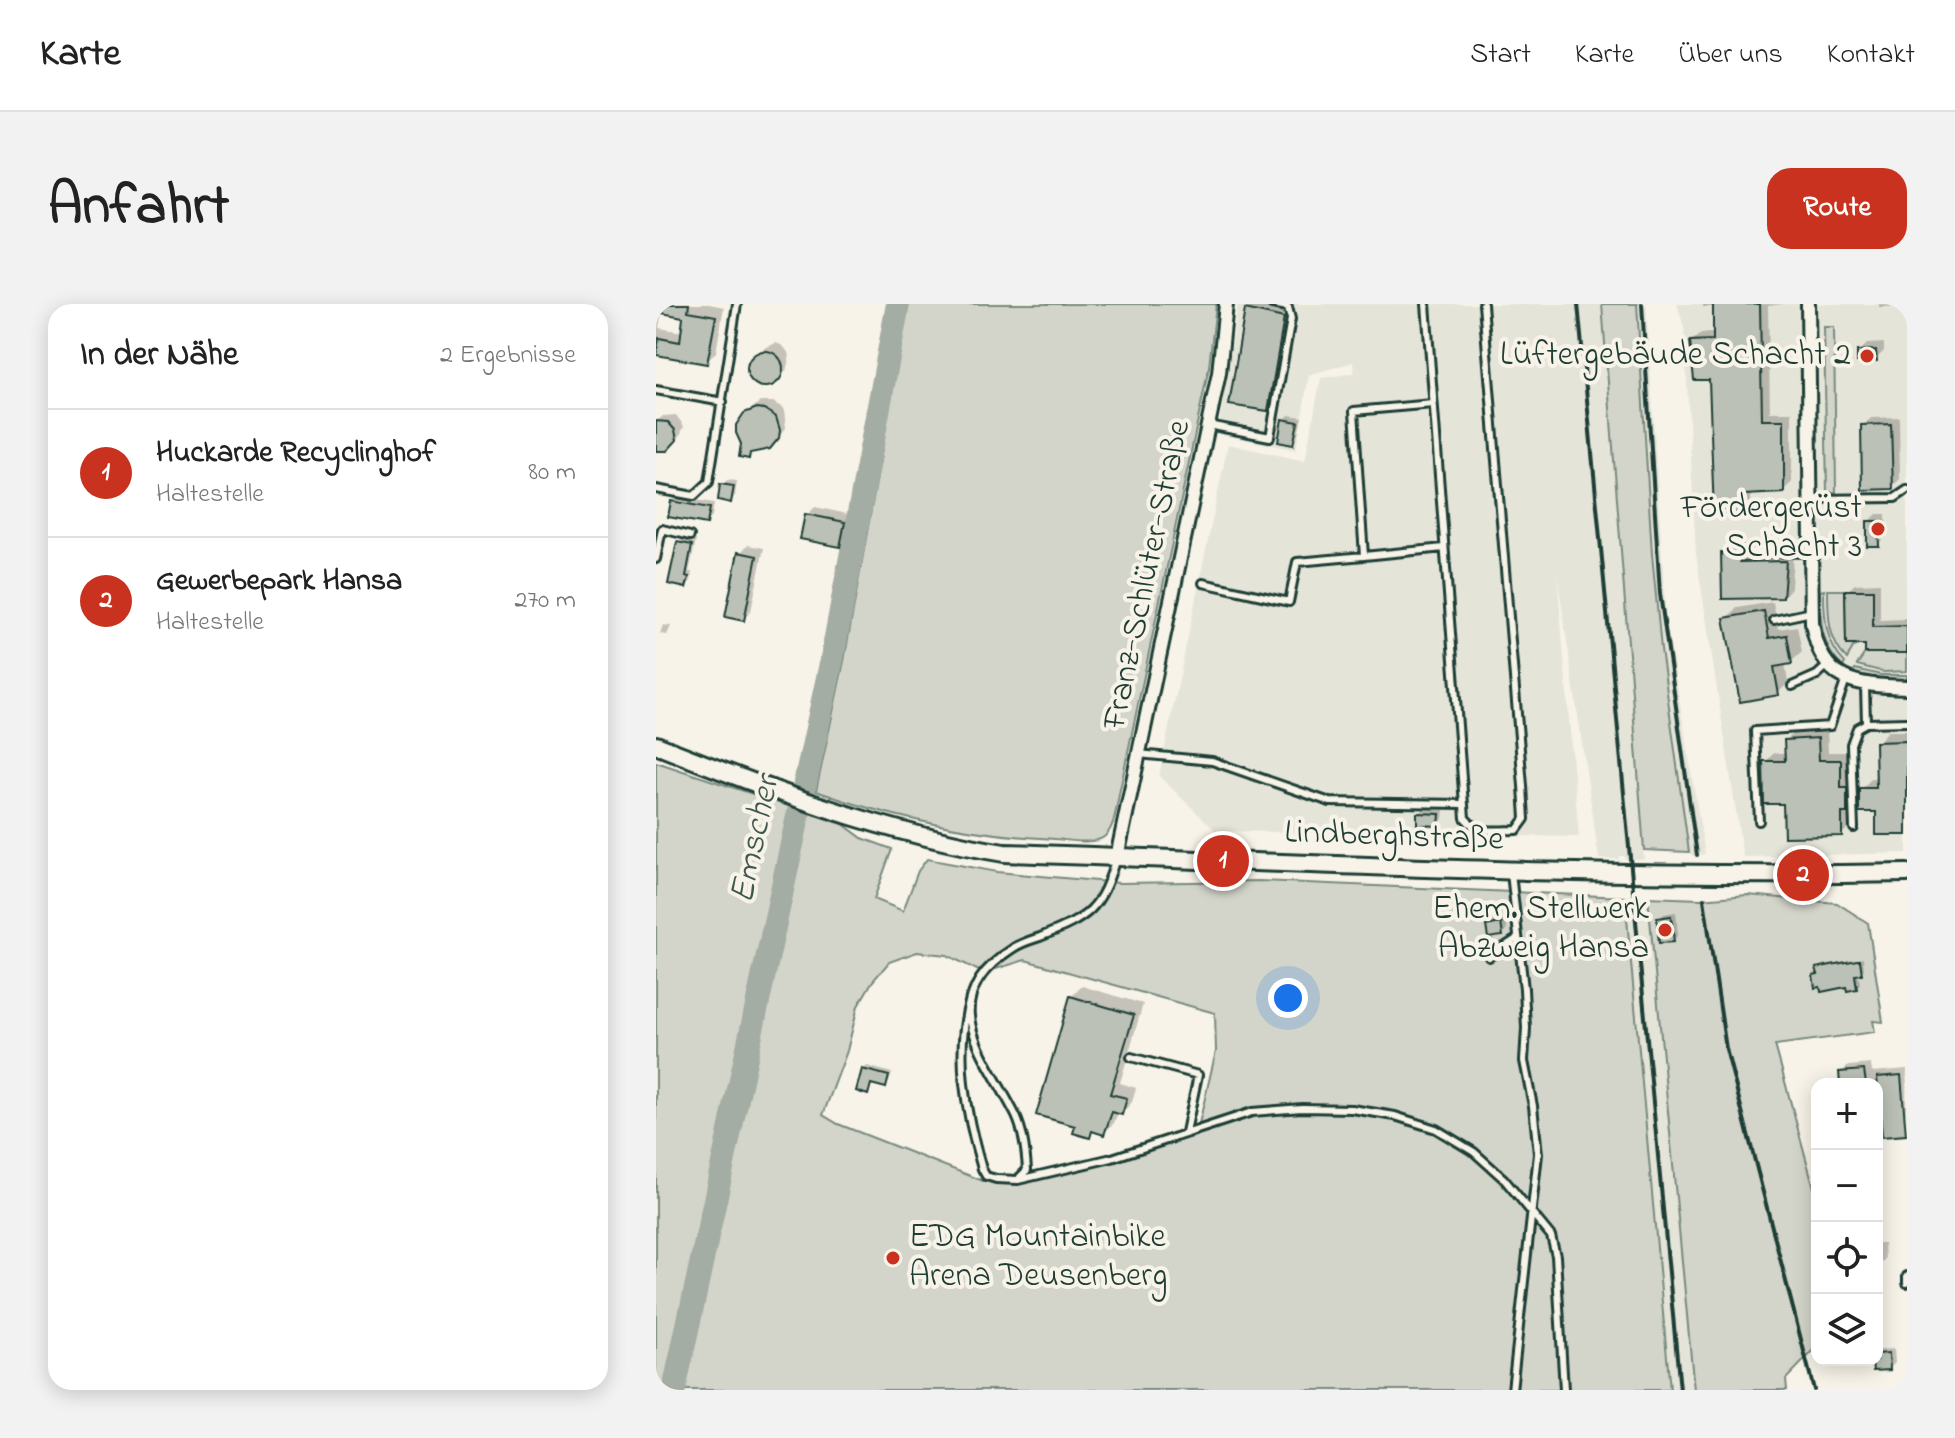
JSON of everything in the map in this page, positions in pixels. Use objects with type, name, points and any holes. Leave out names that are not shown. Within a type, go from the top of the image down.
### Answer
[{"type":"main road","name":"Lindberghstraße","points":[[656,745],[845,813],[977,849],[1004,853],[1511,871],[1788,875],[1907,873]]},
{"type":"street","name":"Franz-Schlüter-Straße","points":[[1117,857],[1219,373],[1226,304]]},
{"type":"street","points":[[1808,304],[1812,612],[1816,644],[1828,665],[1846,679],[1865,686],[1907,687]]},
{"type":"lane","points":[[656,489],[694,496],[709,482],[737,304]]},
{"type":"lane","points":[[1208,425],[1270,437],[1291,319],[1288,307],[1272,304]]},
{"type":"lane","points":[[1426,304],[1465,818],[1481,830],[1517,830],[1525,819],[1483,304]]},
{"type":"lane","points":[[656,390],[723,402]]},
{"type":"lane","points":[[1364,556],[1354,411],[1433,404]]},
{"type":"lane","points":[[1811,499],[1895,498],[1907,490]]},
{"type":"lane","points":[[656,559],[662,529],[690,536]]},
{"type":"lane","points":[[1203,583],[1289,602],[1297,562],[1444,548]]},
{"type":"lane","points":[[1749,552],[1812,553]]},
{"type":"lane","points":[[1774,620],[1812,612]]},
{"type":"lane","points":[[1792,686],[1817,675],[1828,665]]},
{"type":"lane","points":[[1759,821],[1755,731],[1830,726],[1846,679]]},
{"type":"lane","points":[[1865,686],[1866,723]]},
{"type":"lane","points":[[1854,828],[1851,744],[1857,728],[1866,723],[1907,722]]},
{"type":"lane","points":[[1138,754],[1212,761],[1330,802],[1464,804]]},
{"type":"lane","points":[[1117,857],[1109,882],[1095,908],[1067,926],[1013,948],[983,973],[970,998],[963,1022],[963,1066],[967,1104],[986,1176],[1018,1180],[1112,1158],[1252,1112],[1302,1108],[1352,1109],[1395,1116],[1436,1129],[1474,1152],[1504,1179],[1551,1236],[1564,1390]]},
{"type":"lane","points":[[1511,871],[1525,1002],[1524,1061],[1538,1154],[1512,1390]]},
{"type":"lane","points":[[1489,957],[1518,938]]},
{"type":"lane","points":[[970,998],[970,1024],[983,1060],[1018,1119],[1027,1170],[1018,1180]]},
{"type":"lane","points":[[1131,1057],[1198,1075],[1186,1132]]},
{"type":"lane","points":[[1907,1276],[1907,1283]]},
{"type":"shaded area","points":[[908,304],[1216,304],[1209,367],[1116,813],[1108,833],[1099,839],[1073,841],[963,829],[875,810],[816,791],[844,661]]},
{"type":"shaded area","points":[[1238,304],[1602,304],[1644,859],[1619,856],[1619,859],[1599,859],[1557,574],[1579,837],[1216,831],[1159,776],[1228,444],[1305,461],[1321,378],[1354,373],[1353,362],[1309,375],[1296,450],[1218,434]]},
{"type":"shaded area","points":[[1602,304],[1637,304],[1661,649],[1689,852],[1644,850]]},
{"type":"shaded area","points":[[1637,304],[1646,304],[1666,620],[1705,854],[1693,856],[1689,852],[1661,649]]},
{"type":"shaded area","points":[[1677,304],[1907,304],[1907,853],[1743,857],[1696,554],[1684,327]]},
{"type":"shaded area","points":[[1824,327],[1834,327],[1836,492],[1827,492]]},
{"type":"shaded area","points":[[1824,590],[1827,629],[1833,647],[1845,663],[1843,667],[1830,651],[1823,632],[1820,591]]},
{"type":"shaded area","points":[[1828,590],[1845,590],[1846,644],[1858,645],[1853,647],[1847,659],[1833,636]]},
{"type":"shaded area","points":[[1865,653],[1907,653],[1907,671],[1884,672],[1857,665]]},
{"type":"shaded area","points":[[1855,669],[1881,675],[1907,675],[1907,680],[1879,679],[1853,673]]},
{"type":"shaded area","points":[[656,762],[843,824],[862,838],[892,849],[874,899],[903,911],[918,871],[927,859],[997,872],[1120,883],[1259,881],[1625,897],[1670,1390],[656,1390]],"holes":[[[917,952],[947,955],[983,973],[1025,960],[1215,1013],[1216,1051],[1198,1128],[1112,1158],[1018,1180],[983,1181],[838,1124],[823,1115],[847,1051],[858,1006],[872,982],[889,962]]]},
{"type":"shaded area","points":[[1748,895],[1837,903],[1868,923],[1883,1022],[1873,1021],[1875,1032],[1775,1045],[1811,1177],[1811,1353],[1786,1379],[1787,1390],[1694,1390],[1648,897],[1700,899]]},
{"type":"shaded area","points":[[1625,897],[1648,897],[1694,1390],[1670,1390]]},
{"type":"building","points":[[656,304],[689,304],[688,311],[716,316],[707,364],[656,355],[659,338],[680,342],[683,317],[656,312]]},
{"type":"building","points":[[1713,304],[1760,304],[1762,420],[1784,420],[1784,493],[1743,495],[1743,513],[1714,514],[1709,380],[1694,380],[1690,341],[1713,340]]},
{"type":"building","points":[[1245,309],[1284,318],[1268,411],[1229,405]]},
{"type":"building","name":"Lüftergebäude Schacht 2","points":[[1876,350],[1877,361],[1857,362],[1857,351]]},
{"type":"building","points":[[765,351],[778,356],[783,369],[778,382],[765,387],[752,382],[747,369],[752,356]]},
{"type":"building","points":[[757,408],[776,417],[779,438],[770,449],[750,453],[749,459],[739,457],[741,444],[736,425],[744,413]]},
{"type":"building","points":[[1282,419],[1298,422],[1293,445],[1278,442]]},
{"type":"building","points":[[656,421],[668,422],[675,430],[677,440],[667,451],[656,451]]},
{"type":"building","points":[[1891,424],[1893,489],[1862,490],[1861,425]]},
{"type":"building","points":[[720,484],[734,486],[731,503],[718,500]]},
{"type":"building","points":[[671,501],[710,508],[707,524],[668,517]]},
{"type":"building","points":[[805,514],[845,522],[840,547],[800,539]]},
{"type":"building","points":[[1867,521],[1878,521],[1879,546],[1867,546]]},
{"type":"building","points":[[677,542],[692,545],[686,588],[668,584]]},
{"type":"building","points":[[738,552],[757,556],[744,621],[725,617]]},
{"type":"building","points":[[1721,552],[1740,552],[1740,562],[1786,561],[1783,598],[1722,599]]},
{"type":"building","points":[[1845,590],[1873,590],[1873,627],[1907,626],[1907,653],[1865,653],[1865,645],[1846,645]]},
{"type":"building","points":[[1764,611],[1769,638],[1787,635],[1792,664],[1774,667],[1779,695],[1740,702],[1724,618]]},
{"type":"building","points":[[1818,738],[1819,760],[1841,760],[1841,788],[1847,788],[1847,813],[1842,813],[1842,836],[1784,837],[1783,804],[1764,804],[1763,761],[1785,761],[1784,740]]},
{"type":"building","points":[[1907,741],[1907,835],[1876,835],[1876,812],[1859,812],[1859,788],[1876,788],[1875,742]]},
{"type":"building","points":[[1417,813],[1440,814],[1439,826],[1417,825]]},
{"type":"building","name":"Ehem. Stellwerk Abzweig Hansa","points":[[1671,916],[1674,942],[1659,943],[1657,918]]},
{"type":"building","points":[[1501,923],[1503,936],[1488,938],[1486,926]]},
{"type":"building","points":[[1860,960],[1862,974],[1855,975],[1857,989],[1847,991],[1846,987],[1821,992],[1820,987],[1815,988],[1813,975],[1818,974],[1816,968]]},
{"type":"building","points":[[1070,996],[1134,1015],[1110,1094],[1127,1098],[1122,1115],[1112,1112],[1104,1135],[1092,1131],[1090,1138],[1073,1133],[1075,1126],[1036,1115]]},
{"type":"building","points":[[862,1069],[889,1076],[886,1088],[871,1084],[868,1095],[856,1091]]},
{"type":"building","points":[[1864,1070],[1865,1078],[1840,1078],[1839,1072]]},
{"type":"building","points":[[1901,1075],[1906,1135],[1883,1137],[1883,1078],[1877,1077]]},
{"type":"building","points":[[1889,1353],[1890,1370],[1873,1371],[1873,1366],[1883,1366],[1883,1354]]},
{"type":"waterway","name":"Emscher","points":[[674,1390],[832,659],[898,304]]},
{"type":"railway","points":[[1578,304],[1680,1390]]},
{"type":"railway","points":[[1642,304],[1660,594],[1697,855]]},
{"type":"railway","points":[[1704,899],[1726,1049],[1814,1390]]},
{"type":"place","name":"Lüftergebäude Schacht 2","points":[[1867,356]]},
{"type":"place","name":"Fördergerüst Schacht 3","points":[[1878,529]]},
{"type":"place","name":"Huckarde Recyclinghof","points":[[1223,861]]},
{"type":"place","name":"Gewerbepark Hansa","points":[[1803,875]]},
{"type":"place","name":"Ehem. Stellwerk Abzweig Hansa","points":[[1665,930]]},
{"type":"place","name":"EDG Mountainbike Arena Deusenberg","points":[[893,1258]]}]
